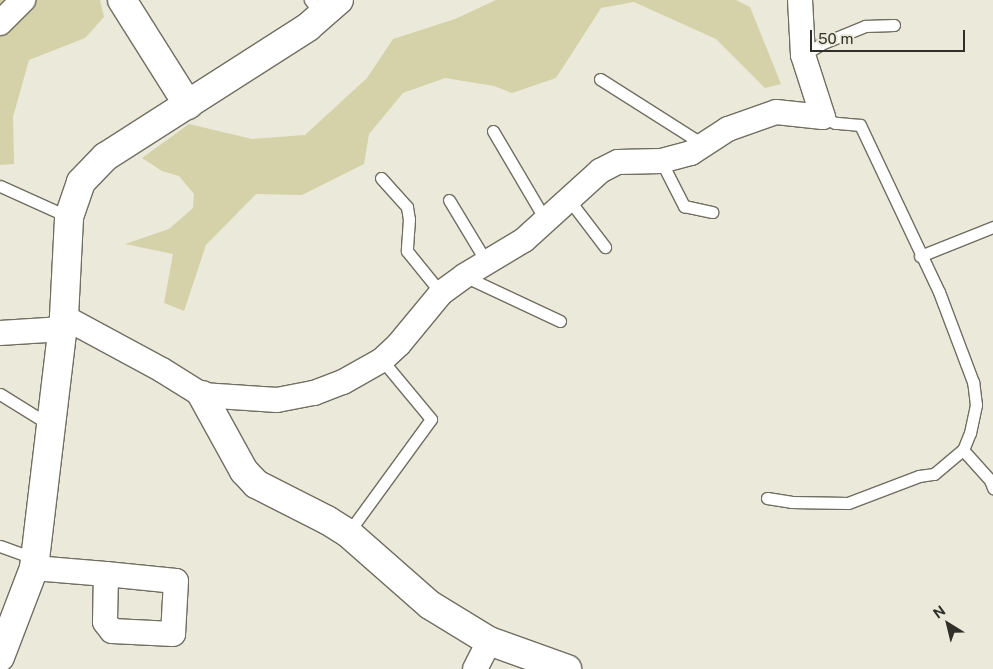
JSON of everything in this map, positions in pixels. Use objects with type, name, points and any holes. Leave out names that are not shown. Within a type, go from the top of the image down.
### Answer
[{"type":"street","points":[[0,23],[23,0]]},
{"type":"street","points":[[122,0],[188,104]]},
{"type":"street","points":[[0,333],[64,323],[162,370],[202,395],[277,400],[314,392],[343,382],[382,360],[399,344],[441,293],[464,276],[524,240],[570,201],[600,171],[618,162],[661,161],[691,153],[728,129],[776,112],[823,116],[803,55],[800,0]]},
{"type":"street","points":[[1,653],[34,564],[64,323],[69,217],[81,182],[105,158],[308,26],[323,5]]},
{"type":"street","points":[[202,395],[244,471],[256,484],[327,520],[348,533],[430,605],[489,641],[567,669]]},
{"type":"street","points":[[34,564],[106,574]]},
{"type":"street","points":[[474,669],[489,641]]},
{"type":"lane","points":[[803,55],[821,44],[865,26],[894,25]]},
{"type":"lane","points":[[600,79],[704,145]]},
{"type":"lane","points":[[767,498],[791,502],[848,504],[920,476],[934,474],[963,450],[970,432],[976,405],[973,382],[938,292],[860,126],[835,123],[823,116]]},
{"type":"lane","points":[[493,130],[546,221]]},
{"type":"lane","points":[[661,161],[684,206],[712,212]]},
{"type":"lane","points":[[381,178],[406,207],[409,219],[407,251],[441,293]]},
{"type":"lane","points":[[0,186],[69,217]]},
{"type":"lane","points":[[449,200],[487,263]]},
{"type":"lane","points":[[570,201],[605,247]]},
{"type":"lane","points":[[920,256],[993,228]]},
{"type":"lane","points":[[464,276],[560,321]]},
{"type":"lane","points":[[348,533],[431,418],[382,360]]},
{"type":"lane","points":[[0,394],[50,425]]},
{"type":"lane","points":[[963,450],[990,480],[993,488]]},
{"type":"lane","points":[[0,546],[34,564]]},
{"type":"shaded area","points":[[0,0],[100,0],[104,17],[85,38],[29,60],[13,117],[14,164],[0,165]]},
{"type":"shaded area","points":[[496,0],[736,0],[750,7],[781,84],[765,88],[716,39],[634,2],[601,8],[556,78],[512,93],[494,86],[445,78],[403,93],[369,134],[364,164],[302,195],[256,194],[206,245],[184,311],[164,303],[173,254],[125,244],[169,229],[193,208],[194,194],[179,176],[162,171],[142,158],[189,124],[252,139],[305,135],[367,78],[393,39],[455,19]]}]
